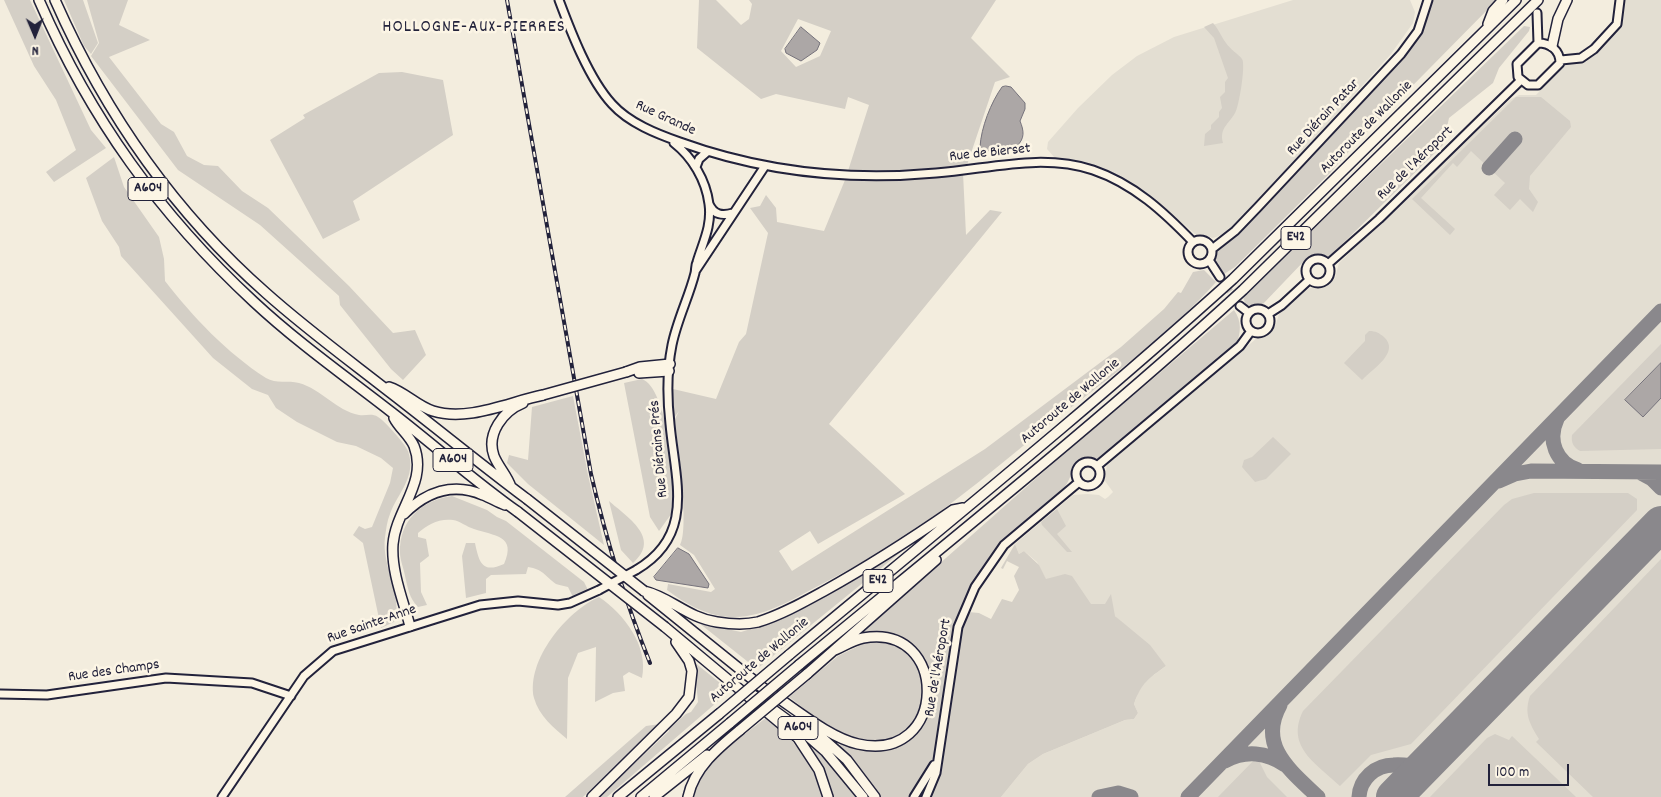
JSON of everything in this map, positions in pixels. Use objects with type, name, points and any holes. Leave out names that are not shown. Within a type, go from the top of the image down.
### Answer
[{"type":"highway","name":"A604","points":[[39,0],[83,90],[142,182],[215,265],[256,304],[665,627],[685,649],[801,730],[825,751],[864,797]]},
{"type":"highway","name":"A604","points":[[55,0],[100,90],[155,173],[189,216],[266,293],[644,591],[657,594],[760,686],[832,745],[875,797]]},
{"type":"highway","points":[[1486,29],[1493,11],[1503,0]]},
{"type":"highway","name":"Autoroute de Wallonie","points":[[618,797],[1130,371],[1233,279],[1516,0]]},
{"type":"highway","name":"Autoroute de Wallonie","points":[[641,797],[941,548],[1221,310],[1538,0]]},
{"type":"highway","points":[[1552,46],[1558,20],[1568,0]]},
{"type":"highway","points":[[380,384],[395,389],[426,408],[445,413],[473,412],[542,396],[630,371],[669,368]]},
{"type":"highway","points":[[511,487],[508,475],[494,455],[493,436],[500,419],[509,410],[542,396]]},
{"type":"highway","points":[[390,411],[413,443],[417,457],[417,477],[394,537],[393,554],[396,574],[410,626]]},
{"type":"highway","points":[[401,518],[427,494],[448,489],[468,490],[516,511]]},
{"type":"highway","points":[[684,617],[739,624],[757,622],[772,617],[854,574],[898,548],[953,510],[966,507]]},
{"type":"highway","points":[[654,797],[740,730],[835,650],[936,559],[941,548]]},
{"type":"highway","points":[[760,686],[786,701],[829,732],[850,742],[883,745],[909,733],[923,716],[928,697],[928,686],[923,668],[912,652],[895,641],[874,637],[856,640],[835,650]]},
{"type":"highway","points":[[592,797],[685,704],[693,680],[690,661],[685,649]]},
{"type":"highway","points":[[719,673],[798,738],[819,770],[828,797]]},
{"type":"highway","points":[[688,797],[701,768],[721,745]]},
{"type":"main road","name":"Rue Grande","points":[[560,0],[587,64],[606,96],[624,115],[671,140],[707,152],[765,166]]},
{"type":"main road","name":"Rue Diérain Patar","points":[[1212,249],[1235,231],[1401,54],[1418,31],[1428,0]]},
{"type":"main road","points":[[1560,60],[1581,58],[1594,49],[1618,24],[1620,0]]},
{"type":"main road","points":[[1537,13],[1538,43],[1517,64],[1516,73],[1520,81],[1528,86],[1538,85],[1559,65],[1560,60],[1552,46],[1538,43]]},
{"type":"main road","name":"Rue de l'Aéroport","points":[[926,797],[936,773],[958,627],[975,587],[994,557],[1015,534],[1079,482],[1077,471],[1081,465],[1087,462],[1097,466],[1240,346],[1251,331],[1260,333],[1265,331],[1270,323],[1268,314],[1282,305],[1310,280],[1318,284],[1327,280],[1330,272],[1328,264],[1379,219],[1520,81]]},
{"type":"main road","name":"Rue Diérains Prés","points":[[671,140],[696,167],[709,204],[709,229],[696,264],[696,270]]},
{"type":"main road","points":[[696,167],[699,159],[707,152]]},
{"type":"main road","name":"Rue de Bierset","points":[[765,166],[851,176],[889,177],[1030,162],[1075,166],[1092,170],[1130,188],[1170,217],[1193,242]]},
{"type":"main road","name":"Rue Diérains Prés","points":[[570,603],[636,570],[660,551],[669,538],[677,516],[679,494],[670,423],[669,368],[676,330],[696,270],[765,166]]},
{"type":"main road","points":[[709,204],[719,214],[733,213]]},
{"type":"main road","points":[[1209,260],[1197,264],[1190,259],[1188,250],[1193,242],[1200,240],[1207,242],[1221,241]]},
{"type":"main road","points":[[1207,242],[1212,249],[1209,260],[1220,278]]},
{"type":"main road","points":[[1310,280],[1306,272],[1308,264],[1321,260],[1328,264]]},
{"type":"main road","points":[[1240,306],[1249,313]]},
{"type":"main road","points":[[1249,313],[1260,309],[1268,314]]},
{"type":"main road","points":[[1249,313],[1246,323],[1251,331]]},
{"type":"main road","points":[[1079,482],[1088,486],[1096,483],[1100,476],[1097,466]]},
{"type":"main road","name":"Rue Sainte-Anne","points":[[222,797],[308,671],[333,651],[471,607],[498,602],[552,605],[570,603]]},
{"type":"main road","name":"Rue des Champs","points":[[0,694],[48,695],[166,678],[252,683],[290,696]]},
{"type":"main road","name":"Rue de l'Aéroport","points":[[914,797],[924,784],[938,756]]},
{"type":"shaded area","points":[[4,0],[30,0],[91,130],[106,148],[54,182],[46,172],[76,150],[56,100],[34,66]]},
{"type":"shaded area","points":[[64,0],[83,0],[98,43],[91,54],[84,46]]},
{"type":"shaded area","points":[[87,0],[128,0],[119,25],[150,40],[109,57],[161,124],[174,132],[187,156],[204,165],[218,166],[242,191],[268,208],[349,286],[393,333],[415,330],[426,355],[403,380],[391,369],[340,305],[339,296],[260,225],[178,170],[91,56],[99,43]]},
{"type":"shaded area","points":[[699,0],[716,0],[741,25],[749,19],[752,4],[749,0],[996,0],[971,38],[1010,77],[995,82],[967,165],[908,170],[848,171],[869,105],[848,97],[845,109],[776,94],[761,99],[697,48]],"holes":[[[798,19],[831,31],[820,56],[796,67],[781,51]]]},
{"type":"shaded area","points":[[1293,0],[1410,0],[1415,12],[1413,23],[1391,54],[1230,232],[1213,238],[1195,234],[1161,204],[1129,182],[1089,164],[1055,158],[1047,149],[1048,142],[1078,108],[1112,75],[1137,56],[1174,37]]},
{"type":"shaded area","points":[[1432,0],[1497,0],[1358,141],[1330,173],[1235,267],[1224,274],[1214,259],[1217,249],[1239,231],[1402,58],[1424,24]]},
{"type":"shaded area","points":[[1624,0],[1661,0],[1661,797],[1001,797],[1028,764],[1043,754],[1125,720],[1134,719],[1138,713],[1134,704],[1140,688],[1144,682],[1166,666],[1115,616],[1099,626],[1046,580],[1037,562],[1024,551],[1019,554],[1015,544],[1073,495],[1099,495],[1105,499],[1108,497],[1113,492],[1105,481],[1107,464],[1257,338],[1265,337],[1276,324],[1279,314],[1309,288],[1326,286],[1335,278],[1339,263],[1511,99],[1519,95],[1536,95],[1565,65],[1581,61],[1593,55],[1619,28],[1623,18]]},
{"type":"shaded area","points":[[1213,23],[1228,45],[1242,59],[1243,77],[1237,109],[1223,130],[1223,143],[1204,146],[1205,134],[1219,117],[1219,112],[1222,108],[1220,97],[1225,92],[1225,82],[1228,78],[1214,38],[1204,27]]},
{"type":"shaded area","points":[[1524,26],[1530,27],[1529,31],[1499,68],[1493,83],[1449,118],[1443,145],[1328,258],[1318,255],[1306,259],[1262,305],[1246,306],[1243,297]]},
{"type":"shaded area","points":[[801,27],[820,43],[817,50],[801,61],[786,53],[785,49]]},
{"type":"shaded area","points":[[402,72],[443,80],[453,135],[353,201],[360,220],[323,239],[270,140],[305,118],[303,115],[379,73]]},
{"type":"shaded area","points":[[1002,87],[1011,87],[1025,103],[1025,109],[1020,121],[1023,137],[1017,146],[998,151],[988,151],[980,147],[982,132],[994,100]]},
{"type":"shaded area","points":[[1516,97],[1541,97],[1570,121],[1571,127],[1530,176],[1529,189],[1538,202],[1533,212],[1520,199],[1510,210],[1494,195],[1505,183],[1471,151],[1457,167],[1453,163],[1421,198],[1455,229],[1450,235],[1412,199]]},
{"type":"shaded area","points":[[114,157],[124,187],[159,237],[164,259],[165,281],[211,334],[266,378],[274,381],[299,383],[315,390],[351,413],[378,417],[399,438],[408,451],[410,469],[408,477],[393,506],[387,523],[385,537],[386,559],[396,602],[394,622],[381,628],[363,543],[353,535],[359,526],[365,529],[372,527],[390,483],[393,468],[381,458],[356,446],[337,442],[297,422],[276,408],[268,395],[252,389],[213,358],[121,256],[119,247],[102,221],[86,178]]},
{"type":"shaded area","points":[[963,173],[966,235],[990,210],[1002,212],[829,424],[905,494],[818,544],[810,531],[779,551],[792,571],[985,449],[1121,347],[1164,309],[1178,292],[1181,293],[1193,272],[1204,270],[1216,282],[1179,319],[1118,371],[942,510],[872,557],[785,604],[747,616],[725,617],[705,612],[667,590],[668,584],[711,592],[715,589],[694,555],[680,545],[684,522],[675,419],[679,411],[674,418],[673,389],[716,399],[739,342],[746,334],[768,233],[750,208],[760,206],[766,195],[776,208],[777,222],[824,231],[845,180]]},
{"type":"shaded area","points":[[1234,310],[1240,327],[1236,345],[1103,458],[1086,458],[1080,461],[1074,468],[1064,488],[1012,532],[990,556],[970,588],[956,625],[934,758],[925,779],[911,797],[877,797],[837,748],[841,744],[877,750],[905,742],[923,723],[932,699],[930,674],[918,651],[895,637],[860,634],[1050,466]]},
{"type":"shaded area","points":[[1369,331],[1377,332],[1384,337],[1389,348],[1384,360],[1362,380],[1344,363],[1365,341],[1365,335]]},
{"type":"shaded area","points":[[1661,344],[1661,449],[1580,451],[1576,448],[1573,444],[1572,435]]},
{"type":"shaded area","points":[[1661,363],[1661,398],[1643,417],[1625,400]]},
{"type":"shaded area","points":[[642,379],[651,386],[664,417],[674,477],[677,506],[659,531],[650,517],[624,383]]},
{"type":"shaded area","points":[[573,396],[604,545],[528,484],[507,463],[509,455],[528,460],[532,407]]},
{"type":"shaded area","points":[[1273,437],[1291,454],[1266,479],[1255,482],[1242,467],[1244,460],[1252,457]]},
{"type":"shaded area","points":[[1534,493],[1628,493],[1637,499],[1637,510],[1411,744],[1371,755],[1340,786],[1313,762],[1301,745],[1298,735],[1298,724],[1303,711],[1504,505],[1512,499]]},
{"type":"shaded area","points":[[452,496],[487,510],[506,521],[584,582],[588,590],[573,597],[568,587],[556,584],[541,571],[528,567],[526,574],[491,575],[486,579],[486,593],[466,598],[462,556],[466,543],[475,543],[480,561],[486,567],[491,568],[504,564],[508,547],[501,538],[456,521],[443,520],[429,525],[418,533],[418,537],[426,539],[429,556],[420,563],[421,592],[427,605],[418,607],[409,593],[401,559],[403,531],[414,514],[422,507],[441,498]]},
{"type":"shaded area","points":[[609,501],[632,521],[643,537],[644,545],[641,554],[633,563],[621,550]]},
{"type":"shaded area","points":[[1057,509],[1066,526],[1057,534],[1072,552],[1067,552],[1042,525],[1041,522]]},
{"type":"shaded area","points":[[1015,544],[1019,554],[1024,551],[1039,565],[1046,579],[1065,574],[1072,576],[1091,604],[1105,604],[1111,594],[1115,616],[1150,645],[1166,666],[1143,686],[1134,704],[1138,713],[1134,719],[1125,720],[1043,754],[1028,764],[1001,797],[928,797],[958,644],[968,612],[979,613],[991,619],[1002,599],[1012,602],[1019,590],[1014,576],[1019,567],[1007,561],[1003,569],[1001,568]]},
{"type":"shaded area","points":[[907,547],[757,669],[699,623],[741,632],[770,623],[850,582]]},
{"type":"shaded area","points":[[678,548],[689,554],[709,584],[708,588],[656,580],[654,577]]},
{"type":"shaded area","points":[[1661,559],[1661,797],[1593,797],[1536,742],[1539,739],[1529,718],[1528,702],[1530,696]]},
{"type":"shaded area","points":[[599,597],[617,612],[638,643],[642,654],[642,678],[629,672],[623,676],[625,691],[613,693],[595,702],[596,647],[578,653],[568,678],[567,739],[547,721],[536,704],[533,683],[536,668],[552,638],[562,625],[574,613]]},
{"type":"shaded area","points":[[867,642],[886,643],[906,652],[918,666],[923,684],[921,703],[913,720],[899,734],[881,741],[857,739],[838,732],[789,697],[838,656]]},
{"type":"shaded area","points":[[694,662],[730,691],[607,797],[599,797],[669,729],[691,712],[698,702]]},
{"type":"shaded area","points":[[767,717],[786,734],[802,753],[814,773],[822,797],[694,797],[700,779],[716,756]]},
{"type":"shaded area","points":[[660,724],[583,797],[565,797],[646,726]]},
{"type":"shaded area","points":[[1495,734],[1509,740],[1512,736],[1576,797],[1430,797],[1487,738]]},
{"type":"shaded area","points":[[808,740],[816,746],[859,797],[832,797],[825,773],[805,741]]},
{"type":"shaded area","points":[[1257,757],[1267,777],[1287,797],[1218,797]]},
{"type":"taxiway","points":[[1489,168],[1515,139]]},
{"type":"taxiway","points":[[1188,797],[1661,311]]},
{"type":"taxiway","points":[[1557,419],[1553,435],[1555,450],[1564,462],[1578,470]]},
{"type":"taxiway","points":[[1499,481],[1515,474],[1531,471],[1661,472]]},
{"type":"taxiway","points":[[1639,472],[1652,479],[1661,488]]},
{"type":"taxiway","points":[[1280,705],[1274,720],[1272,733],[1275,745],[1280,757],[1288,767],[1318,797]]},
{"type":"taxiway","points":[[1225,761],[1240,755],[1256,754],[1271,757],[1285,765]]},
{"type":"taxiway","points":[[1359,797],[1362,784],[1375,770],[1387,766],[1417,764],[1435,755]]},
{"type":"taxiway","points":[[1405,797],[1423,777],[1433,757]]},
{"type":"taxiway","points":[[1099,797],[1118,793],[1131,797]]},
{"type":"runway","points":[[1394,797],[1661,524]]},
{"type":"tunnel","points":[[1220,277],[1240,306]]},
{"type":"railway","points":[[507,0],[591,474],[617,570],[650,663]]},
{"type":"district","name":"HOLLOGNE-AUX-PIERRES","points":[[474,29]]}]
